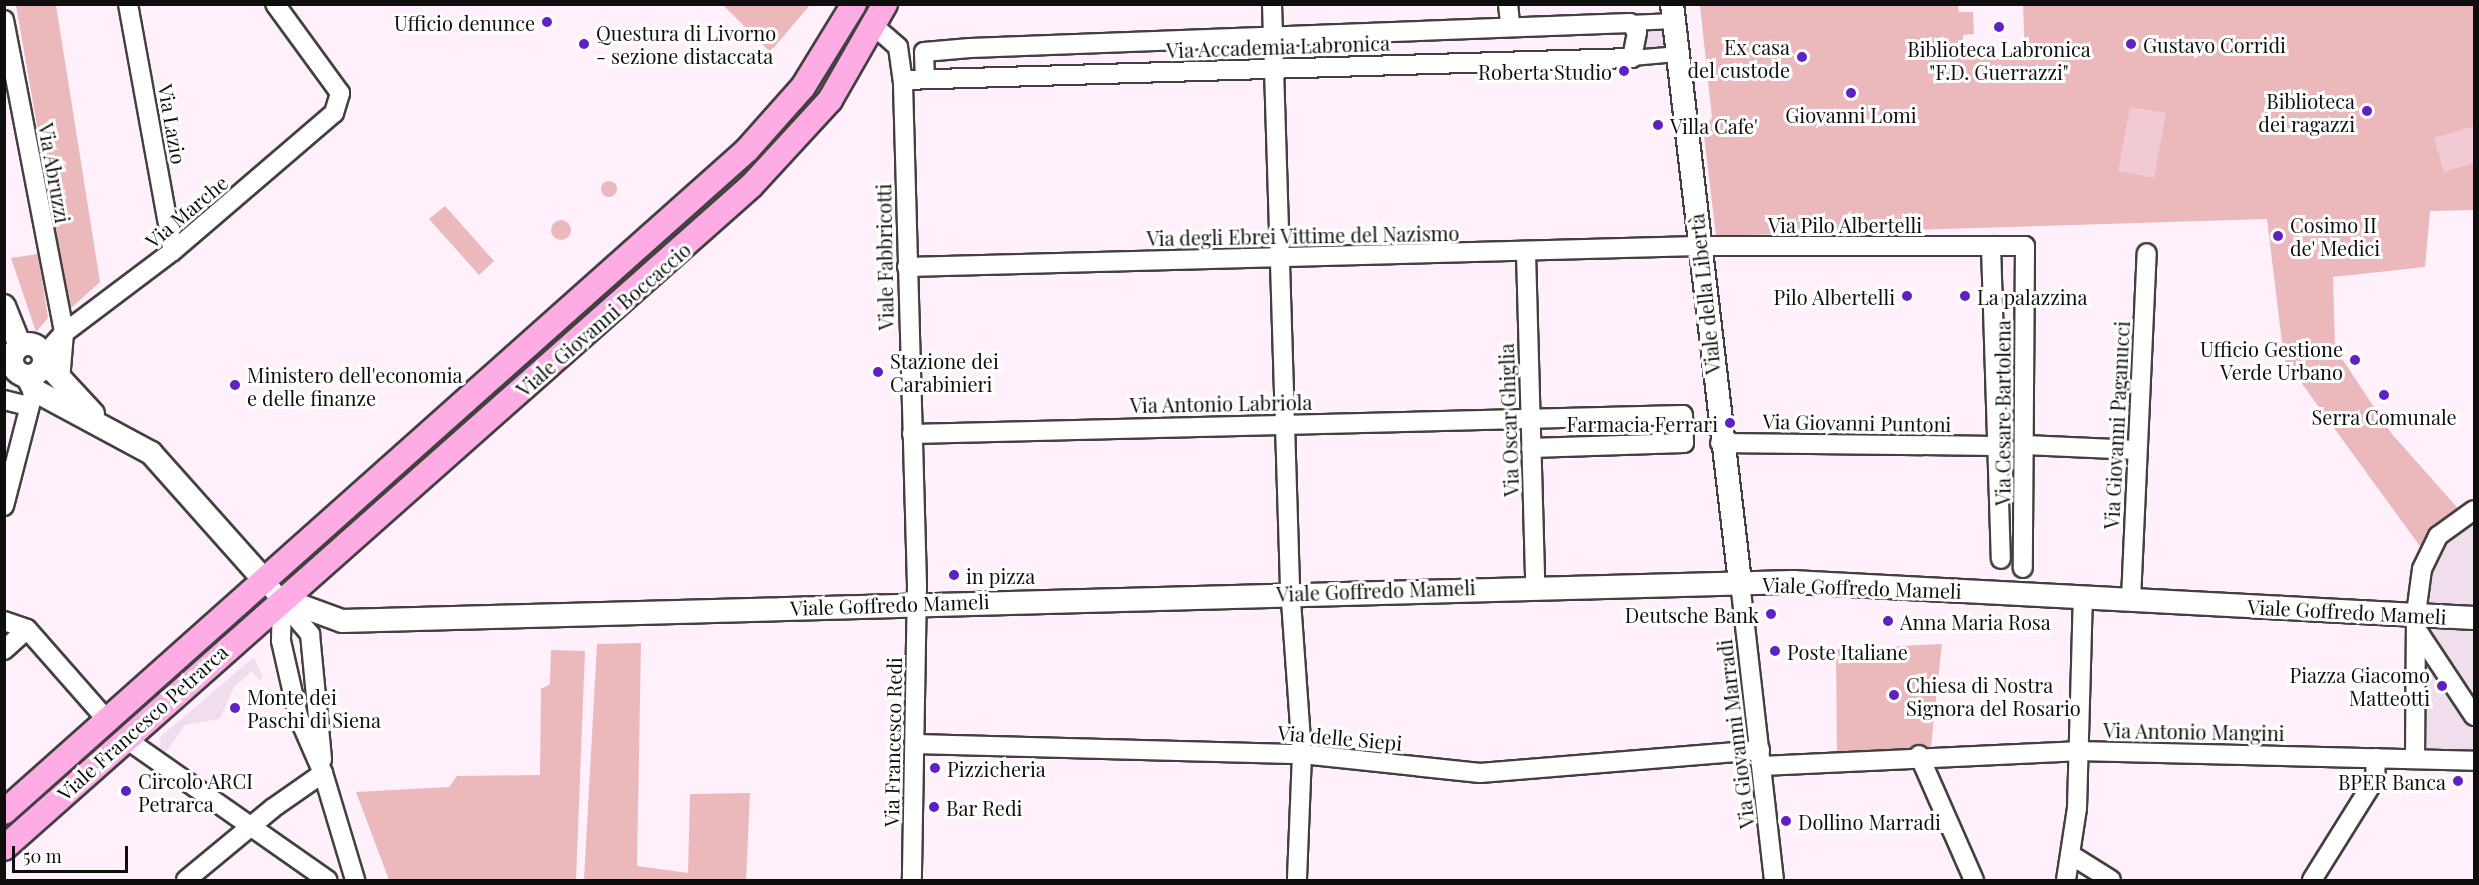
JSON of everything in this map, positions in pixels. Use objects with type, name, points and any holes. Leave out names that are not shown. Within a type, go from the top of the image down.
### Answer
[{"type":"main road","points":[[852,9],[880,15]]},
{"type":"main road","name":"Viale Giovanni Boccaccio","points":[[266,580],[747,150],[803,87],[852,9]]},
{"type":"main road","name":"Viale Giovanni Boccaccio","points":[[282,599],[751,186],[830,100],[880,15]]},
{"type":"main road","name":"Viale Francesco Petrarca","points":[[4,812],[266,580]]},
{"type":"main road","name":"Viale Francesco Petrarca","points":[[4,848],[282,599]]},
{"type":"street","name":"Via Lazio","points":[[128,4],[173,251]]},
{"type":"street","name":"Via Marche","points":[[27,371],[63,333],[173,251],[332,117],[340,93],[275,4]]},
{"type":"street","points":[[1272,4],[1291,593],[1302,754],[1297,880]]},
{"type":"street","name":"Via Accademia Labronica","points":[[900,53],[1630,23],[1673,13]]},
{"type":"street","name":"Viale della Libertà","points":[[1673,13],[1720,443],[1740,582]]},
{"type":"street","points":[[880,15],[900,53]]},
{"type":"street","name":"Via Abruzzi","points":[[4,20],[63,333]]},
{"type":"street","points":[[1630,23],[1637,32],[1632,58]]},
{"type":"street","points":[[924,52],[925,79]]},
{"type":"street","name":"Viale Fabbricotti","points":[[900,53],[903,80],[916,604]]},
{"type":"street","name":"Via Accademia Labronica","points":[[903,80],[1632,58],[1668,55]]},
{"type":"street","name":"Via Pilo Albertelli","points":[[1699,246],[1991,246]]},
{"type":"street","name":"Via degli Ebrei Vittime del Nazismo","points":[[907,267],[1526,253],[1699,246]]},
{"type":"street","name":"Via Cesare Bartolena","points":[[2001,559],[1995,446],[1991,246],[2025,246],[2023,568]]},
{"type":"street","name":"Via Oscar Ghiglia","points":[[1526,253],[1535,585]]},
{"type":"street","name":"Via Giovanni Paganucci","points":[[2131,599],[2147,253]]},
{"type":"street","points":[[4,506],[27,371],[5,308]]},
{"type":"street","points":[[60,381],[63,333]]},
{"type":"street","points":[[27,371],[60,381],[100,422]]},
{"type":"street","points":[[27,371],[100,422],[151,453],[266,580],[310,634],[323,773]]},
{"type":"street","points":[[4,400],[27,371]]},
{"type":"street","name":"Via Antonio Labriola","points":[[912,434],[1683,415],[1684,443],[1531,447]]},
{"type":"street","name":"Via Giovanni Puntoni","points":[[1720,443],[1995,446]]},
{"type":"street","points":[[2025,445],[2137,450]]},
{"type":"street","points":[[2475,510],[2432,545],[2417,622],[2412,759],[2475,761]]},
{"type":"street","name":"Viale Goffredo Mameli","points":[[282,599],[342,621],[1535,585],[1740,582],[2083,596],[2417,622],[2475,618]]},
{"type":"street","name":"Via Giovanni Marradi","points":[[1740,582],[1774,880]]},
{"type":"street","points":[[2066,880],[2071,855],[2083,596]]},
{"type":"street","points":[[282,599],[284,656],[298,716],[323,773],[355,880]]},
{"type":"street","name":"Via Francesco Redi","points":[[912,880],[916,604]]},
{"type":"street","points":[[4,621],[27,629],[107,720]]},
{"type":"street","points":[[2417,622],[2475,716]]},
{"type":"street","points":[[4,650],[27,629]]},
{"type":"street","points":[[126,739],[253,825],[327,880]]},
{"type":"street","name":"Via delle Siepi","points":[[915,744],[1302,754],[1496,773],[1761,758]]},
{"type":"street","name":"Via Antonio Mangini","points":[[1761,758],[2077,751],[2412,759]]},
{"type":"street","points":[[1919,755],[1974,880]]},
{"type":"street","points":[[2312,880],[2375,779],[2376,758]]},
{"type":"street","points":[[186,880],[253,825],[323,773]]},
{"type":"street","points":[[2071,855],[2112,880]]},
{"type":"shaded area","points":[[16,5],[56,5],[100,282],[69,310]]},
{"type":"shaded area","points":[[723,5],[810,5],[770,52]]},
{"type":"shaded area","points":[[1700,5],[1958,5],[1959,12],[1973,12],[1974,34],[1963,35],[1964,56],[2025,54],[2023,5],[2474,5],[2474,210],[2430,211],[2425,267],[2333,277],[2335,348],[2391,433],[2463,514],[2427,556],[2284,359],[2267,219],[1716,236],[1703,127],[1712,118]]},
{"type":"shaded area","points":[[1664,17],[1668,60],[1636,62],[1640,30]]},
{"type":"shaded area","points":[[844,53],[804,123],[293,580],[288,578],[836,54]]},
{"type":"shaded area","points":[[2130,107],[2166,113],[2154,178],[2118,171]]},
{"type":"shaded area","points":[[2474,126],[2474,163],[2444,172],[2434,138]]},
{"type":"shaded area","points":[[606,181],[612,181],[617,189],[615,195],[606,197],[601,192],[601,186]]},
{"type":"shaded area","points":[[445,206],[494,261],[479,275],[429,219]]},
{"type":"shaded area","points":[[561,220],[568,223],[571,230],[568,237],[561,240],[554,237],[551,230],[554,223]]},
{"type":"shaded area","points":[[38,254],[48,318],[36,332],[11,258]]},
{"type":"shaded area","name":"Piazza Giacomo Matteotti","points":[[2474,505],[2474,768],[2408,766],[2413,580],[2432,532],[2451,514]]},
{"type":"shaded area","points":[[239,619],[237,625],[5,835],[4,821]]},
{"type":"shaded area","points":[[641,643],[637,866],[688,873],[690,794],[750,793],[746,880],[584,880],[597,644]]},
{"type":"shaded area","points":[[1942,644],[1930,755],[1837,761],[1836,649]]},
{"type":"shaded area","points":[[551,650],[585,651],[576,880],[389,880],[356,792],[449,787],[457,776],[540,775],[541,689],[550,684]]},
{"type":"shaded area","points":[[254,657],[263,677],[259,680],[252,671],[234,687],[220,719],[185,725],[166,752],[159,747],[161,736]]},
{"type":"place","name":"Ufficio denunce","points":[[547,22]]},
{"type":"place","name":"Biblioteca Labronica \"F.D. Guerrazzi\"","points":[[1999,27]]},
{"type":"place","name":"Questura di Livorno - sezione distaccata","points":[[584,44]]},
{"type":"place","name":"Gustavo Corridi","points":[[2131,44]]},
{"type":"place","name":"Ex casa del custode","points":[[1802,57]]},
{"type":"place","name":"Roberta Studio","points":[[1624,71]]},
{"type":"place","name":"Giovanni Lomi","points":[[1851,93]]},
{"type":"place","name":"Biblioteca dei ragazzi","points":[[2367,111]]},
{"type":"place","name":"Villa Cafe'","points":[[1658,125]]},
{"type":"place","name":"Cosimo II de' Medici","points":[[2278,236]]},
{"type":"place","name":"Pilo Albertelli","points":[[1907,296]]},
{"type":"place","name":"La palazzina","points":[[1965,296]]},
{"type":"place","name":"Ufficio Gestione Verde Urbano","points":[[2355,360]]},
{"type":"place","name":"Stazione dei Carabinieri","points":[[878,372]]},
{"type":"place","name":"Ministero dell'economia e delle finanze","points":[[235,385]]},
{"type":"place","name":"Serra Comunale","points":[[2384,395]]},
{"type":"place","name":"Farmacia Ferrari","points":[[1730,423]]},
{"type":"place","name":"in pizza","points":[[954,575]]},
{"type":"place","name":"Deutsche Bank","points":[[1771,614]]},
{"type":"place","name":"Anna Maria Rosa","points":[[1888,621]]},
{"type":"place","name":"Poste Italiane","points":[[1775,651]]},
{"type":"place","name":"Piazza Giacomo Matteotti","points":[[2442,686]]},
{"type":"place","name":"Chiesa di Nostra Signora del Rosario","points":[[1894,695]]},
{"type":"place","name":"Monte dei Paschi di Siena","points":[[235,708]]},
{"type":"place","name":"Pizzicheria","points":[[935,768]]},
{"type":"place","name":"BPER Banca","points":[[2458,781]]},
{"type":"place","name":"Circolo ARCI Petrarca","points":[[126,791]]},
{"type":"place","name":"Bar Redi","points":[[934,807]]},
{"type":"place","name":"Dollino Marradi","points":[[1786,821]]}]
